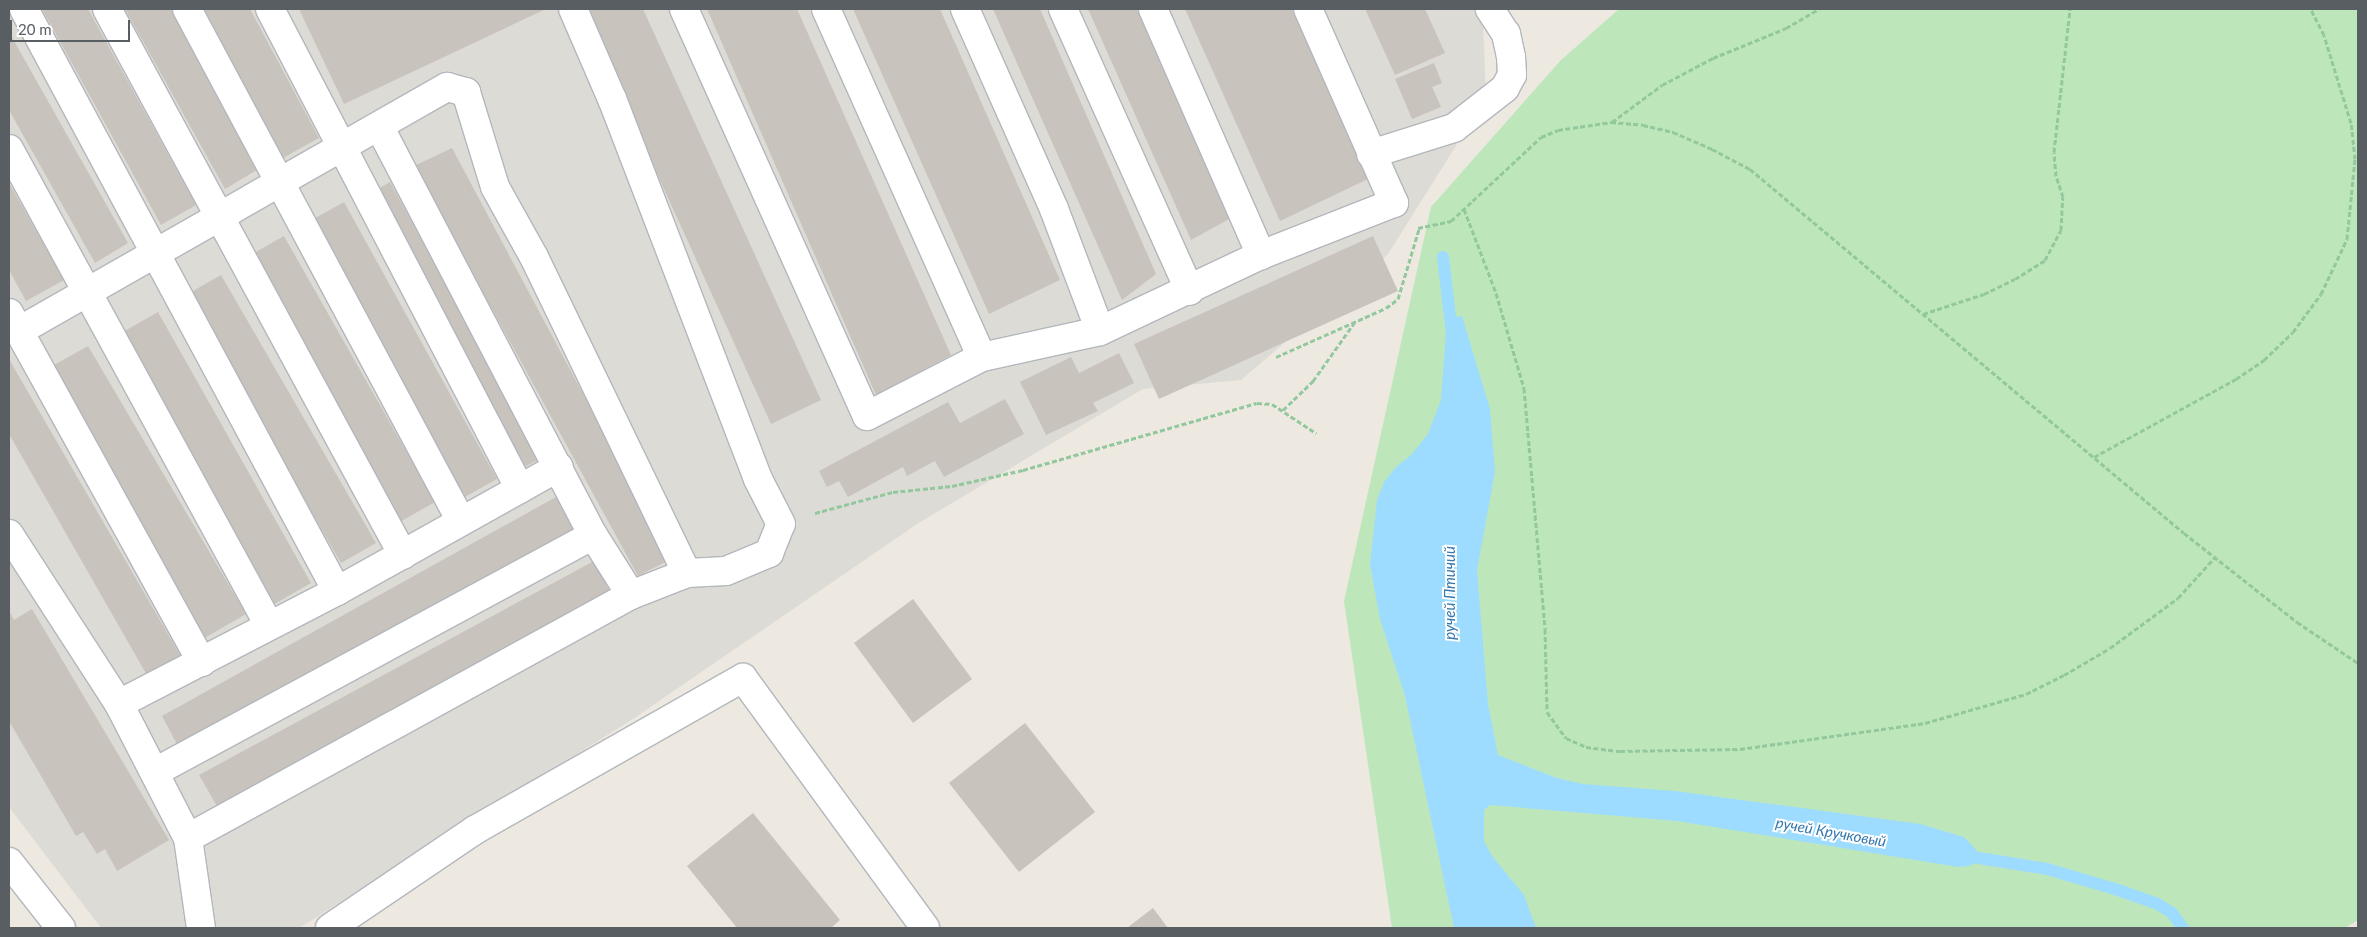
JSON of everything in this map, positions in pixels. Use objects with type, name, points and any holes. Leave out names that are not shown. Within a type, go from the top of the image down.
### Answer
[{"type":"street","points":[[24,9],[154,255],[337,591]]},
{"type":"street","points":[[107,9],[404,555]]},
{"type":"street","points":[[187,9],[461,521]]},
{"type":"street","points":[[270,9],[341,150],[520,490]]},
{"type":"street","points":[[188,838],[631,595],[687,573],[726,571],[769,553],[780,524],[758,479],[612,99],[573,9]]},
{"type":"street","points":[[684,9],[867,416],[982,357],[1100,331],[1190,291],[1261,255],[1394,203],[1308,9]]},
{"type":"street","points":[[826,9],[982,357]]},
{"type":"street","points":[[966,9],[1054,209],[1100,331]]},
{"type":"street","points":[[1063,9],[1190,291]]},
{"type":"street","points":[[1153,9],[1261,255]]},
{"type":"street","points":[[1371,154],[1454,128],[1505,88],[1512,75],[1511,57],[1506,34],[1490,9]]},
{"type":"street","points":[[202,662],[14,322],[89,292],[341,150],[447,87],[466,92],[495,187],[534,257],[687,573]]},
{"type":"street","points":[[379,126],[593,535],[631,595]]},
{"type":"street","points":[[9,149],[89,292],[269,625]]},
{"type":"street","points":[[119,704],[404,555],[559,467]]},
{"type":"street","points":[[9,534],[119,704],[188,838],[201,928]]},
{"type":"street","points":[[155,772],[593,535]]},
{"type":"street","points":[[330,928],[475,830],[743,678],[925,928]]},
{"type":"street","points":[[9,862],[58,927]]},
{"type":"path","points":[[1611,122],[1662,85],[1713,58],[1786,28],[1818,9]]},
{"type":"path","points":[[1923,314],[1984,294],[2015,279],[2045,260],[2061,230],[2063,198],[2056,176],[2054,152],[2070,9]]},
{"type":"path","points":[[2094,457],[2236,379],[2264,360],[2293,332],[2321,294],[2347,239],[2355,159],[2351,123],[2324,36],[2312,9]]},
{"type":"path","points":[[1394,203],[1408,226],[1419,228],[1452,222],[1541,137],[1574,126],[1611,122],[1673,132],[1750,169],[2215,557],[2297,622],[2358,663]]},
{"type":"path","points":[[1464,209],[1496,293],[1524,388],[1545,629],[1547,712],[1566,738],[1586,747],[1620,751],[1740,749],[1925,723],[2026,694],[2064,675],[2110,648],[2178,598],[2215,557]]},
{"type":"path","points":[[1276,357],[1354,322],[1398,299],[1419,228]]},
{"type":"path","points":[[1283,410],[1313,381],[1354,322]]},
{"type":"path","points":[[780,524],[893,492],[952,486],[1023,470],[1257,403],[1272,404],[1316,433]]},
{"type":"shaded area","points":[[9,9],[1478,9],[1483,21],[1486,98],[1388,254],[1241,380],[1143,389],[917,524],[633,719],[299,928],[101,928],[9,807]]},
{"type":"green space","points":[[1619,9],[2358,9],[2358,920],[2345,928],[1392,928],[1344,601],[1431,207],[1561,60]]},
{"type":"water","points":[[1462,316],[1490,409],[1495,472],[1477,570],[1488,704],[1498,755],[1557,778],[1583,784],[1675,791],[1920,824],[1964,837],[1977,851],[1976,860],[1970,866],[1958,867],[1677,821],[1490,805],[1484,810],[1484,841],[1492,856],[1524,895],[1536,928],[1454,928],[1405,696],[1380,619],[1370,565],[1377,500],[1384,482],[1396,467],[1411,455],[1428,434],[1441,400],[1447,318]]},
{"type":"building","points":[[42,9],[88,9],[196,205],[161,225]]},
{"type":"building","points":[[125,9],[172,9],[262,167],[225,189]]},
{"type":"building","points":[[204,9],[250,9],[319,138],[283,158]]},
{"type":"building","points":[[299,9],[546,9],[344,104]]},
{"type":"building","points":[[582,9],[643,9],[821,400],[771,424]]},
{"type":"building","points":[[707,9],[797,9],[951,355],[876,395]]},
{"type":"building","points":[[853,9],[940,9],[1060,280],[989,314]]},
{"type":"building","points":[[993,9],[1040,9],[1156,274],[1122,300]]},
{"type":"building","points":[[1088,9],[1137,9],[1231,218],[1191,240]]},
{"type":"building","points":[[1185,9],[1294,9],[1368,179],[1280,221]]},
{"type":"building","points":[[1365,9],[1425,9],[1445,53],[1395,75]]},
{"type":"building","points":[[9,32],[128,243],[95,263],[9,110]]},
{"type":"building","points":[[1434,63],[1442,83],[1432,87],[1441,107],[1412,119],[1395,79]]},
{"type":"building","points":[[452,148],[671,559],[638,576],[414,166]]},
{"type":"building","points":[[390,182],[541,458],[521,469],[371,193]]},
{"type":"building","points":[[9,183],[64,280],[26,301],[9,270]]},
{"type":"building","points":[[344,202],[497,479],[463,498],[310,221]]},
{"type":"building","points":[[284,236],[435,502],[398,523],[247,257]]},
{"type":"building","points":[[1373,236],[1398,291],[1159,399],[1134,344]]},
{"type":"building","points":[[221,275],[376,543],[341,563],[186,295]]},
{"type":"building","points":[[158,312],[311,583],[271,606],[123,332]]},
{"type":"building","points":[[88,346],[246,614],[203,639],[54,365]]},
{"type":"building","points":[[1119,353],[1134,383],[1093,403],[1098,411],[1046,435],[1020,382],[1071,357],[1079,373]]},
{"type":"building","points":[[9,359],[183,660],[148,677],[9,434]]},
{"type":"building","points":[[1005,399],[1024,434],[944,477],[935,461],[907,476],[903,467],[848,497],[839,481],[827,487],[819,471],[948,402],[960,423]]},
{"type":"building","points":[[556,497],[577,536],[179,748],[162,716]]},
{"type":"building","points":[[594,561],[611,594],[217,806],[199,775]]},
{"type":"building","points":[[913,599],[972,679],[913,723],[854,643]]},
{"type":"building","points":[[32,609],[169,840],[117,871],[105,849],[97,854],[83,832],[76,836],[9,721],[9,611],[14,620]]},
{"type":"building","points":[[1025,723],[1095,812],[1019,872],[949,783]]},
{"type":"building","points":[[753,813],[840,920],[831,928],[737,928],[687,866]]},
{"type":"building","points":[[1153,908],[1168,928],[1127,928]]},
{"type":"waterway","name":"ручей Птичий","points":[[1443,257],[1452,334]]},
{"type":"waterway","name":"ручей Кручковый","points":[[1960,855],[2047,869],[2118,890],[2158,904],[2172,913],[2183,928]]}]
